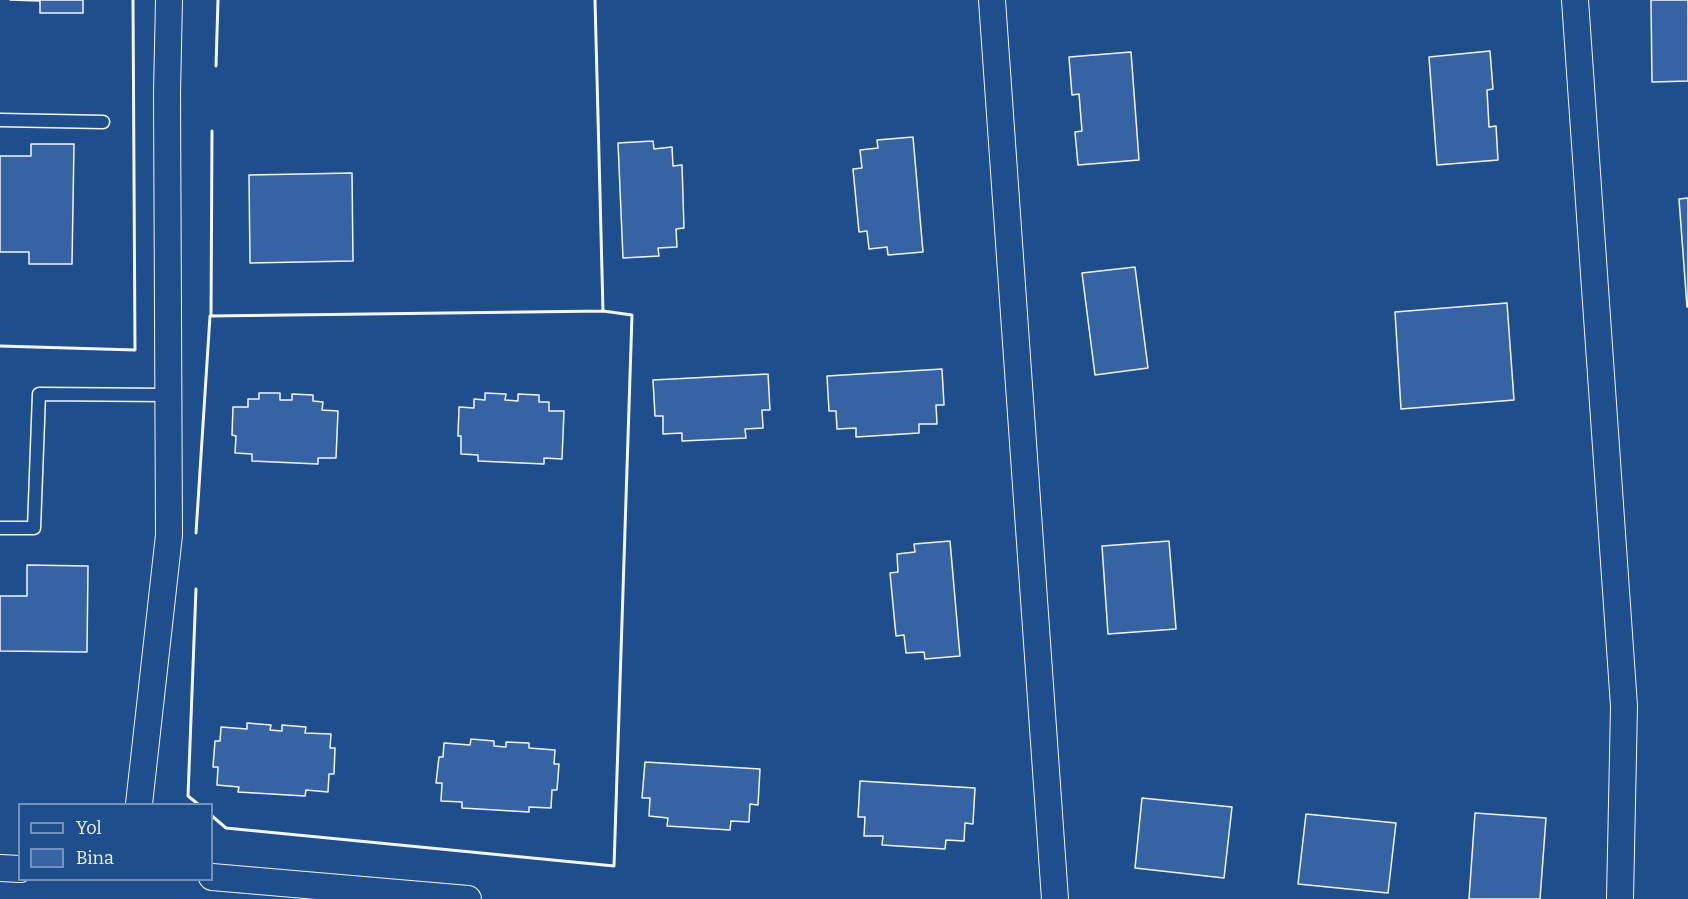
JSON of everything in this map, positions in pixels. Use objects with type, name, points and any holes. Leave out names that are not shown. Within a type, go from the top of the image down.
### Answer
[{"type":"street","points":[[139,803],[169,535],[167,93],[169,0]]},
{"type":"street","points":[[992,0],[1055,899]]},
{"type":"street","points":[[1575,0],[1624,706],[1620,899]]},
{"type":"street","points":[[0,868],[18,869]]},
{"type":"street","points":[[213,878],[468,899]]},
{"type":"lane","points":[[0,120],[103,122]]},
{"type":"lane","points":[[0,528],[34,528],[39,394],[168,394]]},
{"type":"building","points":[[10,0],[83,0],[83,13],[40,13],[40,1]]},
{"type":"building","points":[[1651,0],[1688,0],[1688,81],[1652,82]]},
{"type":"building","points":[[1490,51],[1493,89],[1487,90],[1489,127],[1496,126],[1498,160],[1437,165],[1429,57]]},
{"type":"building","points":[[1131,52],[1139,160],[1078,165],[1075,132],[1082,131],[1079,94],[1072,95],[1069,57]]},
{"type":"building","points":[[913,137],[923,252],[888,255],[887,247],[869,249],[867,231],[859,232],[853,169],[862,168],[860,150],[878,148],[877,140]]},
{"type":"building","points":[[653,141],[654,149],[672,147],[673,166],[682,165],[684,228],[676,229],[677,247],[658,248],[659,256],[623,258],[618,143]]},
{"type":"building","points":[[31,144],[74,144],[72,264],[29,264],[29,252],[0,252],[0,156],[31,156]]},
{"type":"building","points":[[352,173],[353,261],[250,263],[249,175]]},
{"type":"building","points":[[1688,198],[1688,307],[1687,307],[1679,199]]},
{"type":"building","points":[[1135,267],[1148,368],[1095,375],[1082,273]]},
{"type":"building","points":[[1507,303],[1514,400],[1401,409],[1395,312]]},
{"type":"building","points":[[942,369],[944,405],[936,405],[937,424],[919,424],[919,433],[856,437],[856,428],[837,429],[836,411],[829,411],[827,376]]},
{"type":"building","points":[[768,374],[770,410],[762,410],[763,428],[745,429],[746,438],[682,441],[682,433],[663,434],[663,416],[655,416],[653,380]]},
{"type":"building","points":[[259,393],[280,393],[280,400],[292,400],[292,394],[313,395],[313,401],[323,402],[322,410],[338,411],[336,458],[318,458],[318,464],[252,461],[252,454],[235,453],[236,436],[232,435],[233,407],[248,407],[248,399],[259,399]]},
{"type":"building","points":[[485,393],[506,394],[505,400],[518,401],[518,394],[539,395],[539,402],[549,402],[549,411],[564,411],[562,459],[544,458],[544,464],[478,461],[478,455],[461,454],[461,436],[458,436],[459,407],[474,408],[474,399],[485,400]]},
{"type":"building","points":[[950,541],[960,656],[925,659],[924,652],[906,653],[904,635],[896,636],[890,573],[898,572],[897,554],[915,552],[914,544]]},
{"type":"building","points":[[1169,541],[1176,629],[1108,634],[1102,546]]},
{"type":"building","points":[[27,565],[88,566],[87,652],[0,651],[0,596],[27,596]]},
{"type":"building","points":[[247,723],[271,725],[270,730],[282,731],[282,725],[306,727],[305,733],[331,734],[330,748],[335,748],[334,774],[329,774],[328,792],[306,790],[305,796],[238,792],[239,787],[217,785],[218,767],[213,767],[215,741],[220,741],[221,727],[247,729]]},
{"type":"building","points":[[471,739],[494,741],[494,746],[506,747],[506,742],[529,743],[529,748],[555,750],[554,764],[559,764],[557,790],[552,790],[551,808],[529,807],[529,812],[462,808],[462,802],[441,801],[442,783],[436,783],[439,757],[443,757],[444,743],[470,745]]},
{"type":"building","points":[[645,762],[760,769],[758,805],[750,804],[749,822],[731,821],[730,830],[667,826],[668,818],[649,816],[650,798],[642,798]]},
{"type":"building","points":[[860,781],[975,788],[973,824],[965,823],[964,841],[946,840],[945,849],[882,845],[883,836],[864,836],[865,817],[858,817]]},
{"type":"building","points":[[1142,798],[1232,807],[1224,878],[1135,868]]},
{"type":"building","points":[[1475,813],[1546,818],[1540,899],[1469,899]]},
{"type":"building","points":[[1306,814],[1396,823],[1388,893],[1298,884]]},
{"type":"wall","points":[[0,346],[135,350],[133,0]]},
{"type":"wall","points":[[216,66],[218,0]]},
{"type":"wall","points":[[595,0],[603,311],[601,311]]},
{"type":"wall","points":[[211,316],[212,131]]},
{"type":"wall","points":[[196,533],[210,316],[603,311],[632,315],[614,866],[226,828],[213,817]]},
{"type":"wall","points":[[196,589],[188,796],[197,803]]}]
